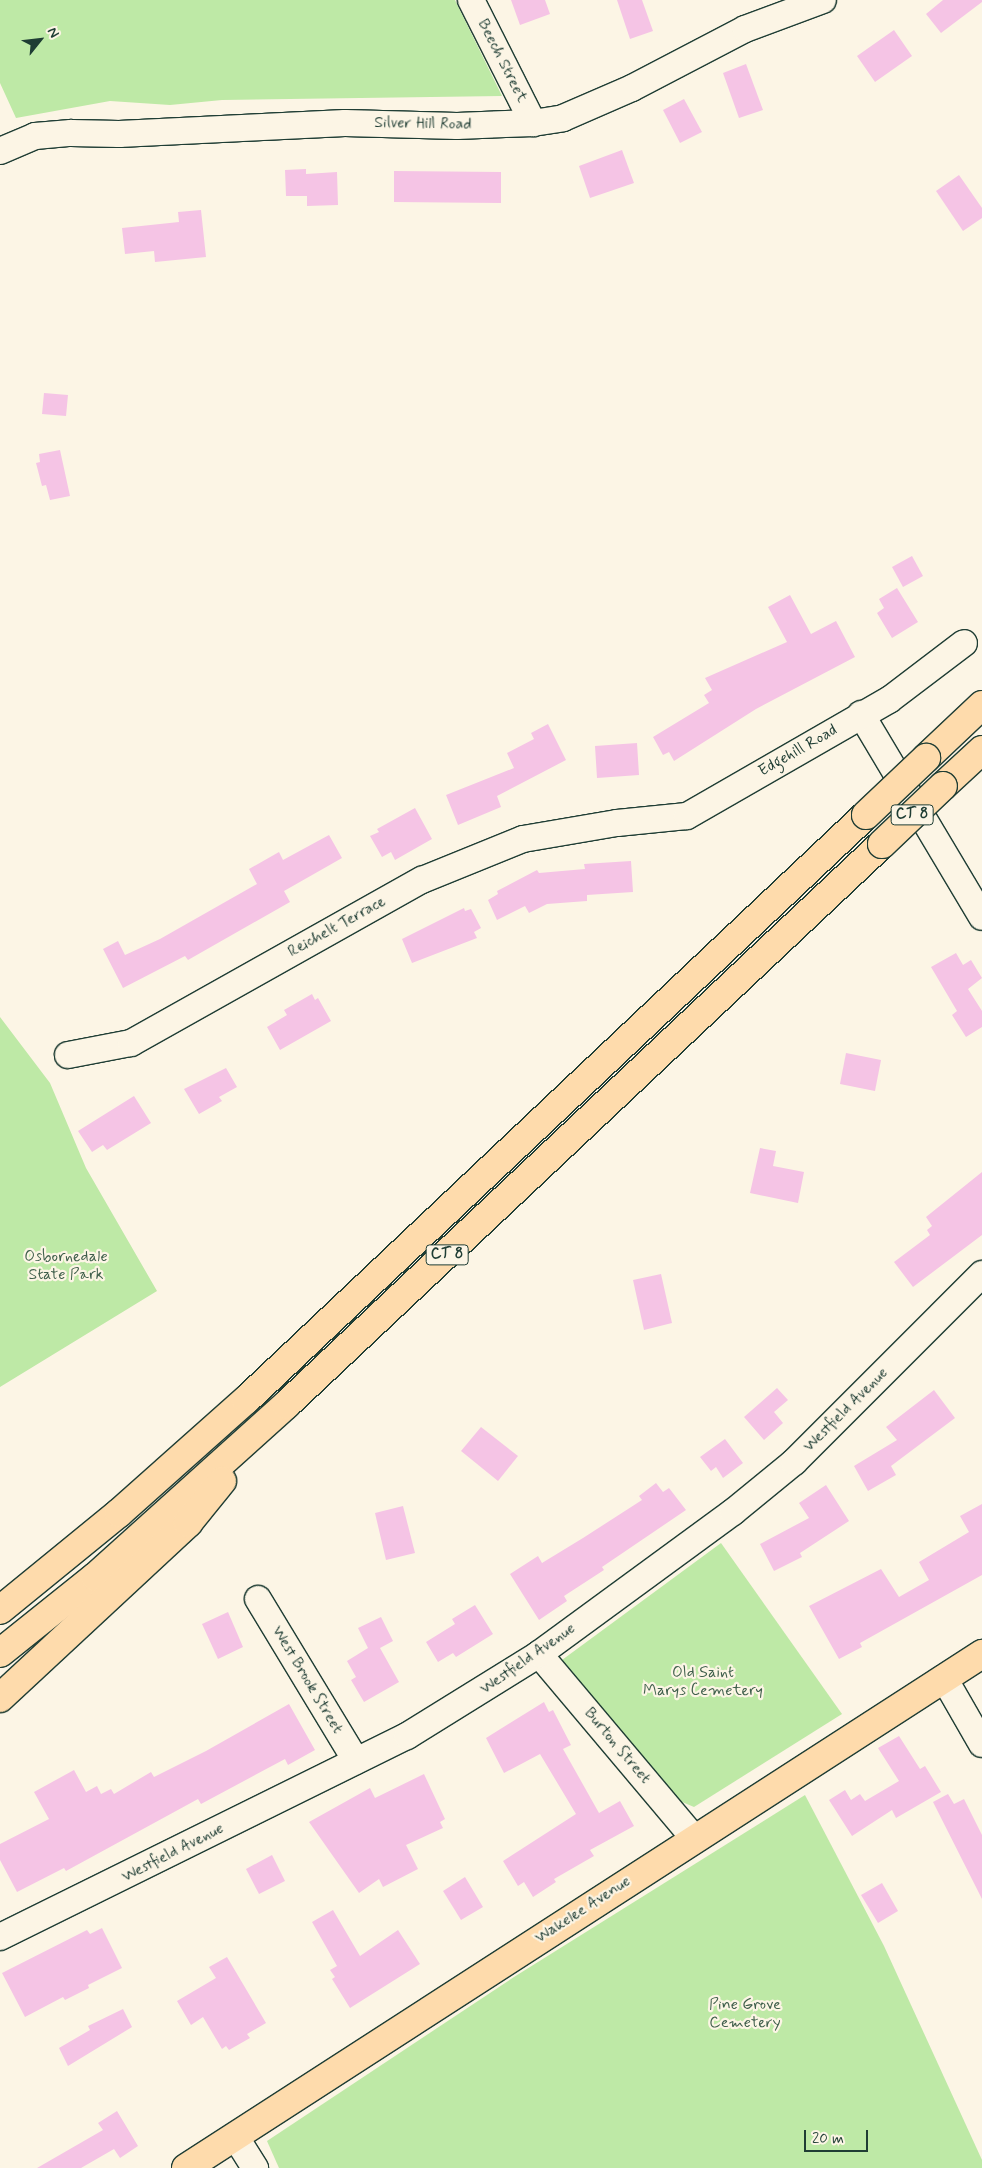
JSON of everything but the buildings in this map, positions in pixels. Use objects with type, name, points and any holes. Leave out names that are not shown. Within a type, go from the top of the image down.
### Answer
[{"type":"main road","name":"CT 8","points":[[0,1610],[119,1513],[246,1400],[982,705]]},
{"type":"main road","name":"CT 8","points":[[0,1653],[94,1577],[286,1405],[982,750]]},
{"type":"main road","points":[[0,1698],[188,1522],[286,1405]]},
{"type":"main road","name":"Wakelee Avenue","points":[[186,2168],[694,1838],[982,1654]]},
{"type":"street","name":"Beech Street","points":[[471,0],[533,123]]},
{"type":"street","name":"Silver Hill Road","points":[[0,152],[35,136],[71,133],[119,134],[345,122],[457,126],[533,123],[588,109],[745,29],[823,0]]},
{"type":"street","name":"Edgehill Road","points":[[617,823],[687,816],[861,714],[889,700],[964,643]]},
{"type":"street","points":[[861,714],[982,917]]},
{"type":"street","name":"Reichelt Terrace","points":[[68,1056],[131,1043],[422,880],[523,839],[617,823]]},
{"type":"street","name":"Westfield Avenue","points":[[0,1937],[85,1898],[407,1736],[539,1654],[733,1512],[794,1462],[982,1274]]},
{"type":"street","name":"West Brook Street","points":[[258,1599],[356,1761]]},
{"type":"street","name":"Burton Street","points":[[539,1654],[694,1838]]},
{"type":"street","points":[[944,1678],[982,1744]]},
{"type":"street","points":[[235,2136],[255,2168]]},
{"type":"green space","points":[[0,0],[455,0],[502,96],[222,100],[170,105],[110,101],[16,118],[0,83]]},
{"type":"green space","name":"Osbornedale State Park","points":[[0,1017],[50,1083],[86,1168],[157,1291],[0,1387]]},
{"type":"green space","name":"Old Saint Marys Cemetery","points":[[721,1543],[842,1714],[694,1807],[675,1799],[562,1660]]},
{"type":"green space","name":"Pine Grove Cemetery","points":[[805,1795],[884,1946],[982,2160],[982,2168],[279,2168],[267,2141],[514,1977]]}]
